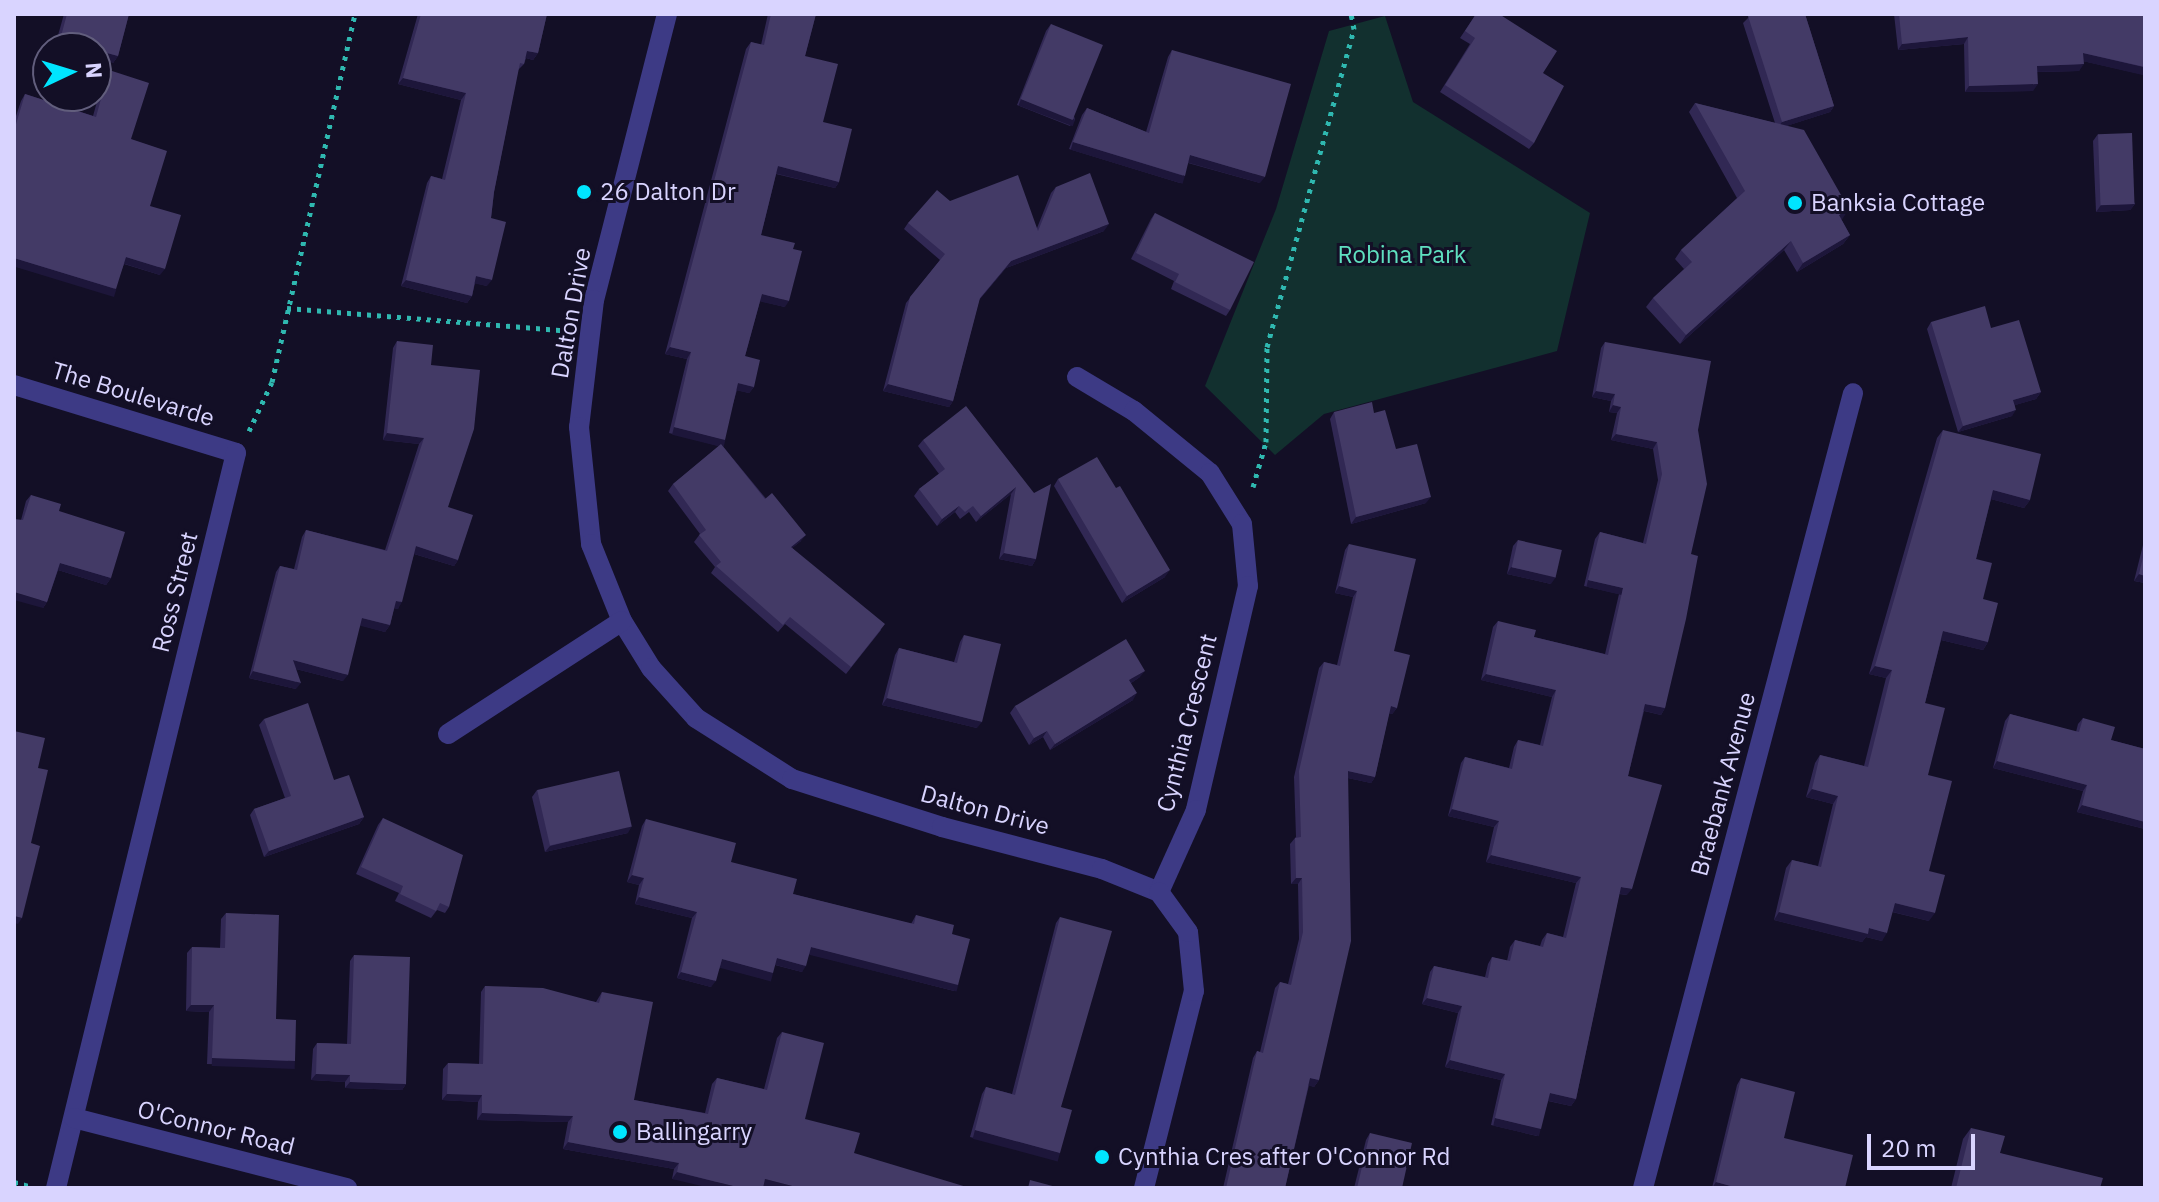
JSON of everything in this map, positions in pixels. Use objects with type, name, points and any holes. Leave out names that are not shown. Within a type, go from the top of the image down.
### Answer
[{"type":"street","name":"Dalton Drive","points":[[667,14],[594,300],[579,427],[591,544],[622,621],[651,668],[696,718],[792,779],[942,827],[1102,869],[1159,892]]},
{"type":"street","name":"Cynthia Crescent","points":[[1077,377],[1134,411],[1210,473],[1242,524],[1248,586],[1196,810],[1159,892]]},
{"type":"street","name":"The Boulevarde","points":[[14,385],[236,453]]},
{"type":"street","name":"Braebank Avenue","points":[[1643,1188],[1853,393]]},
{"type":"street","name":"Ross Street","points":[[56,1188],[236,453]]},
{"type":"street","points":[[448,734],[622,621]]},
{"type":"street","points":[[1144,1188],[1194,991],[1188,932],[1159,892]]},
{"type":"street","name":"O'Connor Road","points":[[74,1118],[347,1188]]},
{"type":"path","points":[[236,453],[272,382],[355,14]]},
{"type":"path","points":[[1253,486],[1266,442],[1267,347],[1354,29],[1351,14]]},
{"type":"path","points":[[287,308],[555,330]]},
{"type":"path","points":[[14,1182],[30,1186]]},
{"type":"green space","name":"Robina Park","points":[[1385,16],[1413,102],[1590,213],[1557,351],[1324,414],[1275,455],[1205,386],[1276,209],[1329,31]]},
{"type":"building","points":[[67,14],[129,14],[118,56],[112,54],[112,32],[62,32]]},
{"type":"building","points":[[421,14],[547,14],[538,53],[527,51],[524,64],[520,63],[494,192],[491,218],[506,222],[492,280],[476,276],[472,296],[406,280],[431,176],[445,180],[466,93],[403,78]]},
{"type":"building","points":[[771,14],[816,14],[805,56],[838,64],[823,122],[852,129],[839,182],[778,166],[761,235],[795,243],[793,249],[802,251],[789,301],[762,294],[745,356],[760,360],[754,387],[738,383],[725,440],[674,427],[691,352],[670,347],[751,42],[764,45]]},
{"type":"building","points":[[1476,14],[1499,14],[1557,51],[1543,73],[1564,86],[1534,143],[1445,85],[1475,38],[1465,31]]},
{"type":"building","points":[[1805,14],[1834,106],[1782,122],[1748,16]]},
{"type":"building","points":[[1899,14],[2145,14],[2145,67],[2083,53],[2084,64],[2037,66],[2038,84],[1969,86],[1968,37],[1902,44]]},
{"type":"building","points":[[1051,24],[1103,45],[1073,120],[1021,99]]},
{"type":"building","points":[[1172,50],[1291,84],[1265,177],[1190,155],[1185,176],[1073,142],[1087,108],[1149,133]]},
{"type":"building","points":[[112,71],[149,83],[131,139],[167,151],[150,206],[181,215],[165,269],[126,257],[116,289],[14,258],[14,131],[25,94],[32,96],[32,112],[81,112],[96,117],[97,112],[112,112]]},
{"type":"building","points":[[1695,103],[1804,130],[1849,209],[1839,215],[1850,235],[1803,263],[1791,241],[1686,335],[1653,298],[1692,262],[1681,250],[1745,191]]},
{"type":"building","points":[[2132,133],[2134,204],[2100,205],[2098,134]]},
{"type":"building","points":[[1090,173],[1109,224],[1011,261],[980,298],[953,401],[888,384],[910,297],[945,254],[908,223],[937,190],[950,201],[1018,175],[1038,231],[1056,187]]},
{"type":"building","points":[[1155,213],[1254,262],[1230,310],[1175,282],[1179,274],[1136,253]]},
{"type":"building","points":[[1985,306],[1991,328],[2019,320],[2041,392],[2013,400],[2016,410],[1963,426],[1931,322]]},
{"type":"building","points":[[397,341],[433,345],[431,365],[480,370],[474,429],[448,507],[473,515],[458,560],[416,546],[402,602],[396,601],[390,625],[362,618],[348,675],[293,660],[301,683],[253,671],[280,566],[297,570],[306,530],[387,551],[424,438],[387,433]]},
{"type":"building","points":[[1605,342],[1711,361],[1698,430],[1707,484],[1691,554],[1698,556],[1665,708],[1645,704],[1628,776],[1662,785],[1632,889],[1621,887],[1576,1099],[1550,1093],[1541,1129],[1495,1118],[1505,1074],[1450,1060],[1462,1006],[1427,998],[1434,966],[1488,978],[1492,957],[1510,961],[1515,940],[1543,947],[1547,933],[1566,938],[1581,877],[1491,855],[1499,821],[1452,809],[1465,757],[1512,769],[1518,740],[1543,746],[1556,690],[1486,674],[1498,621],[1536,630],[1534,637],[1608,655],[1623,588],[1588,580],[1600,532],[1646,544],[1662,474],[1657,442],[1616,434],[1621,407],[1613,405],[1615,394],[1596,391]]},
{"type":"building","points":[[1372,402],[1374,413],[1385,410],[1396,449],[1417,444],[1431,497],[1356,517],[1334,412]]},
{"type":"building","points":[[966,406],[1034,493],[1051,484],[1036,559],[1004,553],[1016,487],[981,516],[973,506],[965,512],[959,506],[942,519],[919,489],[945,469],[923,440]]},
{"type":"building","points":[[1943,430],[2041,454],[2030,500],[1993,490],[1976,559],[1992,563],[1983,599],[1998,603],[1988,642],[1943,631],[1925,703],[1945,708],[1928,775],[1952,781],[1929,871],[1945,875],[1935,913],[1895,903],[1887,933],[1869,928],[1868,934],[1779,912],[1792,860],[1821,867],[1838,796],[1812,789],[1820,755],[1868,767],[1892,670],[1875,666]]},
{"type":"building","points":[[721,444],[765,499],[772,493],[806,535],[791,547],[885,624],[851,667],[790,617],[783,625],[716,566],[721,562],[699,535],[706,530],[673,484]]},
{"type":"building","points":[[1097,457],[1116,488],[1120,486],[1170,570],[1127,596],[1058,479]]},
{"type":"building","points":[[31,495],[61,504],[59,511],[125,532],[111,578],[60,563],[47,602],[14,592],[14,519],[23,520]]},
{"type":"building","points":[[1518,540],[1562,550],[1556,577],[1512,567]]},
{"type":"building","points":[[1349,544],[1416,559],[1394,651],[1410,655],[1397,708],[1391,706],[1375,777],[1348,771],[1351,941],[1319,1080],[1310,1078],[1285,1188],[1226,1188],[1257,1051],[1263,1053],[1280,982],[1291,985],[1303,932],[1302,878],[1296,878],[1295,838],[1301,837],[1299,771],[1324,662],[1340,666],[1357,591],[1339,586]]},
{"type":"building","points":[[2145,549],[2145,576],[2139,574]]},
{"type":"building","points":[[964,635],[1001,644],[982,722],[887,698],[899,648],[957,663]]},
{"type":"building","points":[[1126,639],[1145,671],[1129,680],[1137,693],[1055,744],[1047,731],[1034,738],[1015,706]]},
{"type":"building","points":[[308,703],[334,780],[349,775],[364,817],[269,851],[254,809],[291,796],[264,719]]},
{"type":"building","points":[[2010,714],[2079,732],[2083,718],[2115,727],[2111,740],[2145,749],[2145,822],[2082,805],[2087,785],[1997,761]]},
{"type":"building","points":[[14,731],[45,738],[38,768],[48,770],[31,843],[40,846],[22,918],[14,916]]},
{"type":"building","points":[[619,771],[632,827],[550,845],[537,790]]},
{"type":"building","points":[[383,818],[463,855],[449,907],[440,903],[436,911],[400,894],[403,886],[361,867]]},
{"type":"building","points":[[646,819],[736,843],[731,862],[797,879],[793,894],[914,924],[916,915],[954,925],[952,934],[970,939],[958,985],[811,947],[806,966],[777,958],[773,973],[722,959],[716,981],[681,972],[697,912],[639,897],[644,878],[632,875]]},
{"type":"building","points":[[226,913],[279,915],[276,1019],[296,1020],[295,1061],[212,1058],[214,1005],[191,1005],[192,947],[225,948]]},
{"type":"building","points":[[1060,917],[1112,931],[1061,1107],[1072,1110],[1060,1153],[975,1130],[986,1087],[1015,1095]]},
{"type":"building","points":[[354,955],[410,957],[406,1084],[350,1082],[350,1075],[316,1074],[317,1043],[351,1044]]},
{"type":"building","points":[[485,986],[543,988],[599,1003],[602,992],[653,1002],[634,1100],[708,1114],[717,1078],[767,1090],[782,1032],[824,1043],[805,1119],[860,1133],[854,1153],[970,1188],[800,1188],[765,1179],[763,1188],[741,1188],[677,1172],[679,1163],[568,1142],[573,1116],[482,1113],[482,1095],[447,1094],[448,1063],[483,1064]]},
{"type":"building","points":[[1741,1078],[1795,1092],[1784,1138],[1853,1155],[1845,1188],[1738,1188],[1716,1182]]},
{"type":"building","points":[[1971,1128],[2005,1136],[2000,1153],[2103,1178],[2100,1188],[1956,1188]]},
{"type":"building","points":[[1370,1133],[1412,1143],[1402,1188],[1357,1188]]},
{"type":"building","points":[[1030,1180],[1060,1188],[1028,1188]]},
{"type":"place","name":"26 Dalton Dr","points":[[584,192]]},
{"type":"place","name":"Banksia Cottage","points":[[1795,203]]},
{"type":"place","name":"Ballingarry","points":[[620,1132]]},
{"type":"place","name":"Cynthia Cres after O'Connor Rd","points":[[1102,1157]]}]
